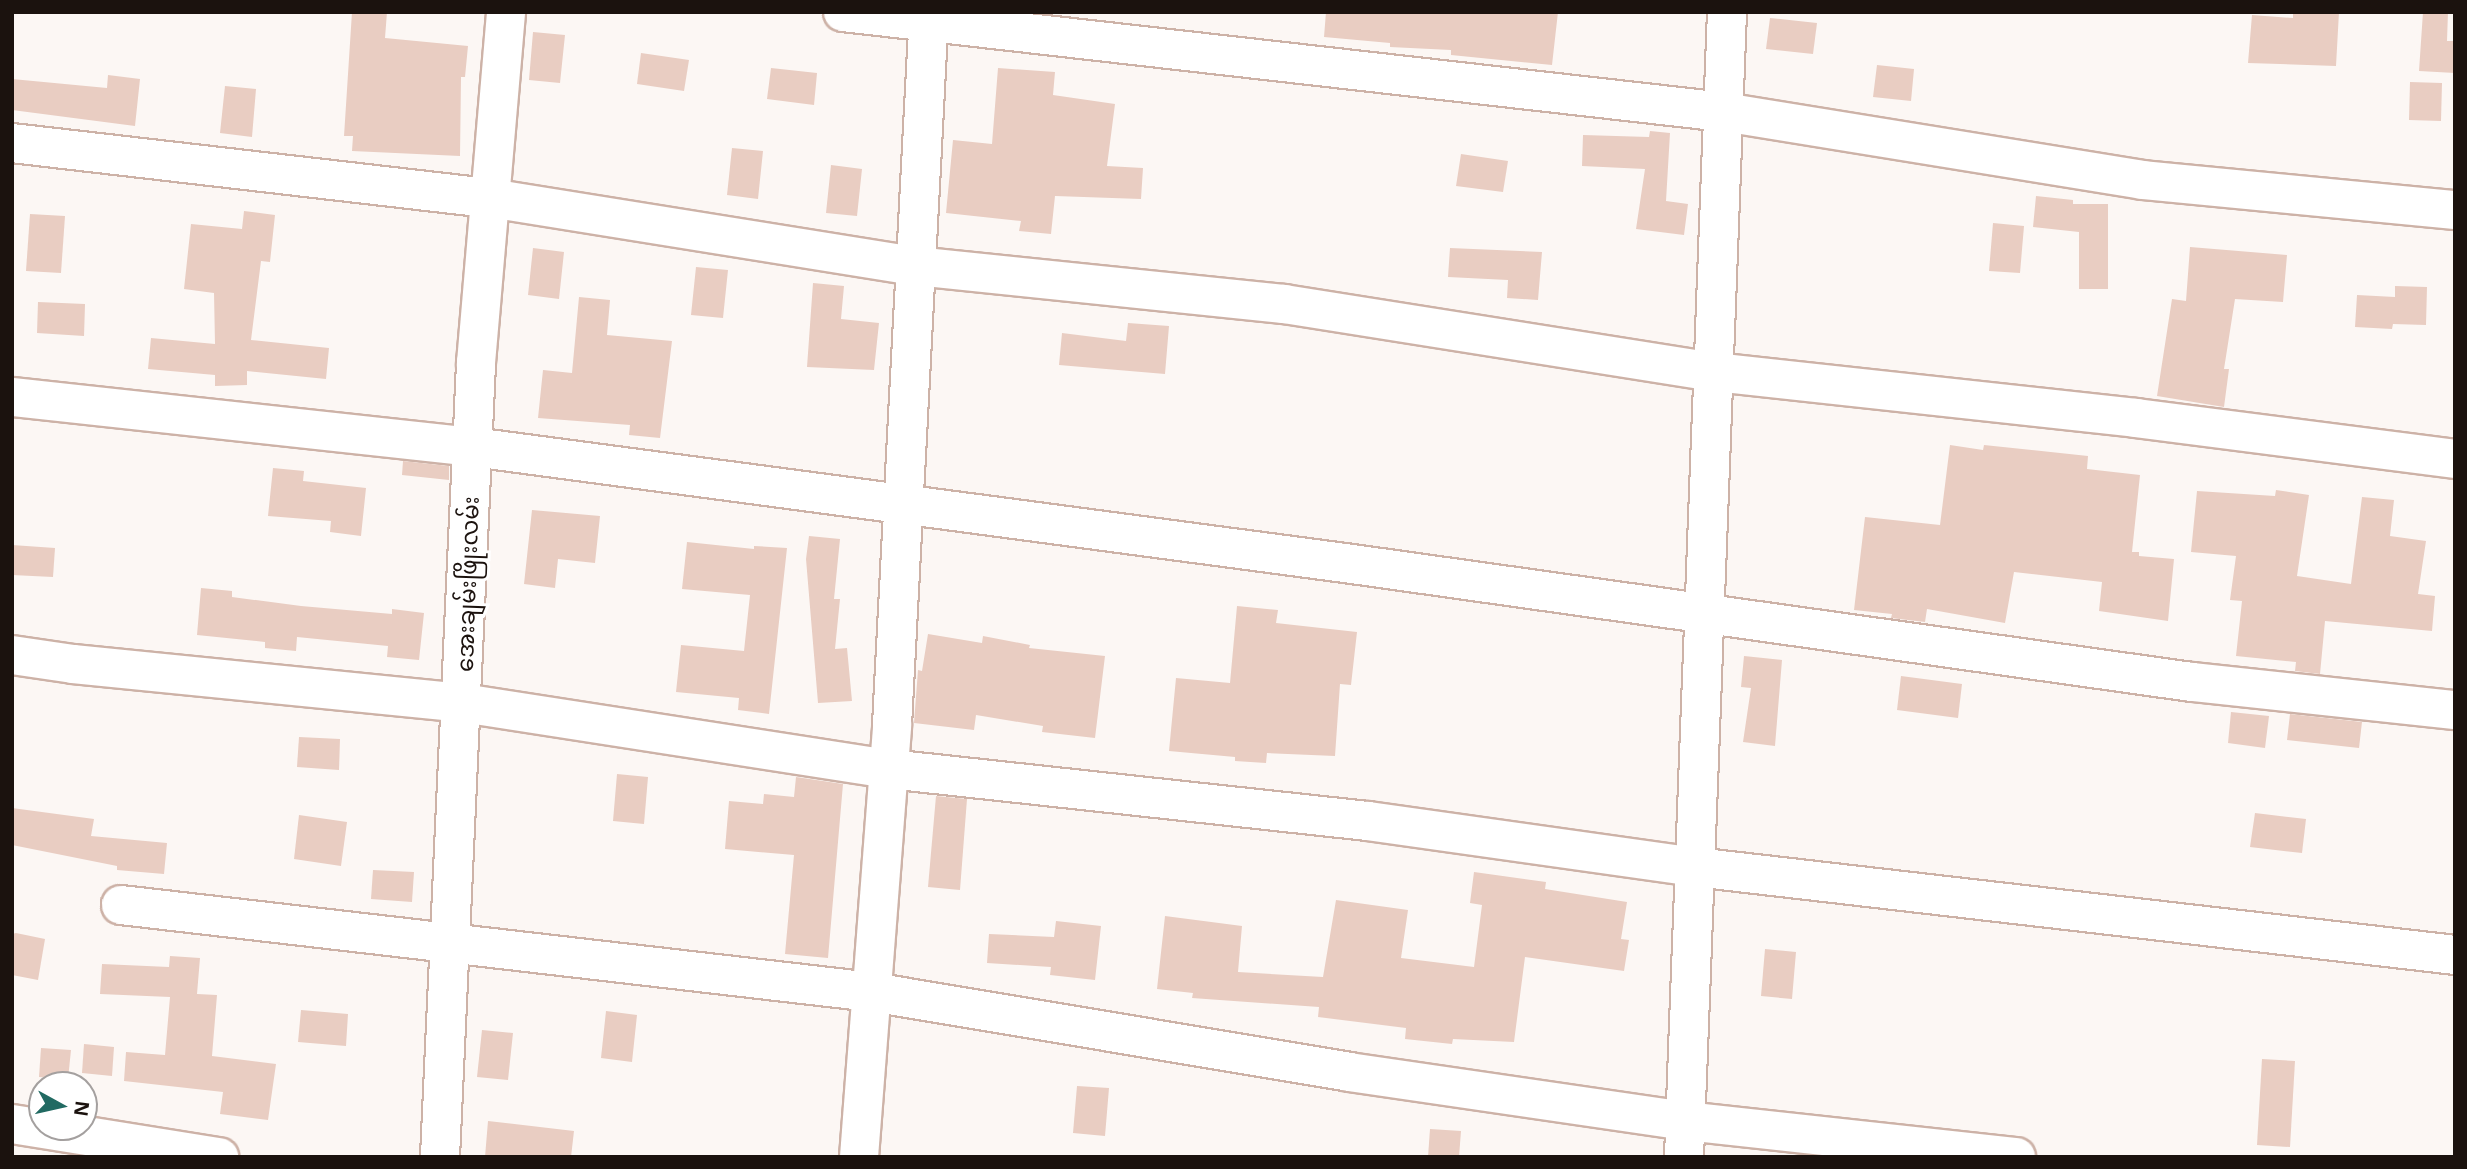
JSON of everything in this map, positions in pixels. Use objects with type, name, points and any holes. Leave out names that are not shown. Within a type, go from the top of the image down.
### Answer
[{"type":"street","name":"အေးချမ်းဖြိုးလမ်း","points":[[440,1157],[473,447],[506,12]]},
{"type":"street","points":[[843,12],[928,18],[1724,112],[2143,180],[2455,211]]},
{"type":"street","points":[[1685,1139],[1727,12]]},
{"type":"street","points":[[859,1157],[889,768],[928,18]]},
{"type":"street","points":[[12,143],[490,198],[916,266],[1284,304],[1714,372],[2136,418],[2455,459]]},
{"type":"street","points":[[12,397],[473,447],[1705,613],[2192,682],[2455,710]]},
{"type":"street","points":[[12,655],[73,664],[462,703],[889,768],[1368,821],[1695,867],[2455,954]]},
{"type":"street","points":[[121,905],[872,992],[1349,1072],[1685,1139],[2016,1157]]},
{"type":"street","points":[[12,1124],[219,1157]]},
{"type":"building","points":[[352,12],[387,12],[385,38],[468,46],[465,77],[461,77],[460,156],[352,151],[353,136],[344,136]]},
{"type":"building","points":[[1326,12],[1558,12],[1552,65],[1451,55],[1451,50],[1390,47],[1390,43],[1324,37]]},
{"type":"building","points":[[2293,12],[2339,12],[2336,66],[2248,63],[2252,15],[2293,18]]},
{"type":"building","points":[[2423,12],[2448,12],[2447,41],[2455,41],[2455,73],[2419,71]]},
{"type":"building","points":[[1770,18],[1817,23],[1813,54],[1766,49]]},
{"type":"building","points":[[533,32],[565,35],[560,83],[529,80]]},
{"type":"building","points":[[641,53],[689,60],[684,91],[637,84]]},
{"type":"building","points":[[1877,65],[1914,69],[1911,101],[1873,97]]},
{"type":"building","points":[[771,68],[817,73],[814,105],[767,99]]},
{"type":"building","points":[[998,68],[1055,72],[1053,95],[1115,104],[1107,166],[1143,168],[1141,199],[1055,196],[1051,234],[1019,231],[1021,221],[946,213],[953,140],[992,144]]},
{"type":"building","points":[[108,75],[140,79],[135,126],[12,110],[12,79],[107,88]]},
{"type":"building","points":[[2410,82],[2442,83],[2441,121],[2409,120]]},
{"type":"building","points":[[225,86],[256,89],[252,137],[220,133]]},
{"type":"building","points":[[1650,131],[1670,133],[1666,201],[1688,204],[1684,235],[1636,229],[1645,169],[1582,166],[1583,135],[1649,137]]},
{"type":"building","points":[[732,148],[763,151],[758,199],[727,195]]},
{"type":"building","points":[[1461,154],[1508,161],[1503,192],[1456,186]]},
{"type":"building","points":[[831,165],[862,169],[857,216],[826,213]]},
{"type":"building","points":[[2036,196],[2073,200],[2073,204],[2108,204],[2108,289],[2079,289],[2079,232],[2033,227]]},
{"type":"building","points":[[244,211],[275,215],[270,262],[261,261],[251,340],[329,348],[326,379],[247,371],[247,385],[215,386],[215,375],[148,369],[151,338],[215,344],[214,293],[184,289],[191,224],[242,229]]},
{"type":"building","points":[[30,214],[65,216],[61,273],[26,271]]},
{"type":"building","points":[[1993,223],[2024,226],[2020,273],[1989,271]]},
{"type":"building","points":[[2190,247],[2287,255],[2283,302],[2235,299],[2224,369],[2229,369],[2224,407],[2157,396],[2172,299],[2186,301]]},
{"type":"building","points":[[533,248],[564,252],[559,299],[528,295]]},
{"type":"building","points":[[1450,248],[1542,252],[1538,300],[1507,298],[1508,280],[1448,277]]},
{"type":"building","points":[[696,267],[728,270],[723,318],[691,315]]},
{"type":"building","points":[[813,283],[844,286],[841,319],[879,323],[874,370],[807,367]]},
{"type":"building","points":[[2395,286],[2427,287],[2426,325],[2393,324],[2392,329],[2355,327],[2357,295],[2395,297]]},
{"type":"building","points":[[579,297],[610,300],[607,335],[672,341],[660,438],[629,435],[630,425],[538,418],[543,370],[572,373]]},
{"type":"building","points":[[38,302],[85,304],[84,336],[37,333]]},
{"type":"building","points":[[1128,323],[1169,326],[1165,374],[1059,365],[1062,333],[1126,341]]},
{"type":"building","points":[[1950,445],[1983,450],[1984,445],[2088,456],[2087,469],[2140,475],[2132,552],[2139,552],[2139,556],[2174,559],[2168,621],[2099,611],[2102,582],[2014,572],[2005,623],[1927,609],[1925,622],[1891,618],[1892,614],[1854,610],[1865,517],[1940,525]]},
{"type":"building","points":[[403,461],[449,466],[449,480],[402,475]]},
{"type":"building","points":[[273,468],[304,471],[303,481],[366,488],[361,536],[330,532],[331,521],[268,516]]},
{"type":"building","points":[[2276,490],[2309,495],[2297,576],[2351,584],[2362,497],[2394,500],[2390,536],[2426,541],[2418,594],[2435,596],[2432,631],[2325,621],[2320,674],[2295,671],[2296,662],[2236,656],[2242,601],[2230,600],[2236,556],[2191,552],[2197,491],[2275,496]]},
{"type":"building","points":[[532,510],[600,516],[595,563],[558,559],[555,588],[524,584]]},
{"type":"building","points":[[809,536],[840,539],[834,599],[840,599],[835,649],[847,648],[852,701],[818,703],[806,559]]},
{"type":"building","points":[[687,542],[754,549],[754,546],[787,548],[769,714],[738,710],[739,698],[676,692],[681,645],[744,651],[750,595],[682,589]]},
{"type":"building","points":[[12,545],[55,548],[53,577],[12,575]]},
{"type":"building","points":[[201,588],[232,591],[232,597],[301,606],[392,614],[392,609],[424,613],[419,660],[387,657],[388,646],[297,637],[296,651],[265,648],[265,642],[197,635]]},
{"type":"building","points":[[1237,606],[1278,610],[1276,623],[1357,632],[1351,685],[1340,684],[1335,756],[1267,753],[1266,763],[1235,761],[1235,757],[1169,751],[1176,678],[1230,683]]},
{"type":"building","points":[[928,634],[982,643],[983,636],[1030,645],[1029,648],[1105,656],[1095,738],[1042,732],[1043,726],[976,715],[974,730],[914,723],[918,670],[922,671]]},
{"type":"building","points":[[1744,656],[1782,660],[1775,746],[1743,742],[1751,688],[1741,687]]},
{"type":"building","points":[[1901,676],[1962,684],[1958,718],[1897,710]]},
{"type":"building","points":[[2231,712],[2269,716],[2265,748],[2228,743]]},
{"type":"building","points":[[2290,714],[2362,722],[2359,748],[2287,740]]},
{"type":"building","points":[[299,737],[340,739],[339,770],[297,767]]},
{"type":"building","points":[[617,774],[648,777],[644,824],[613,821]]},
{"type":"building","points":[[796,777],[843,784],[828,958],[785,954],[794,855],[725,849],[729,801],[763,804],[764,794],[794,797]]},
{"type":"building","points":[[936,796],[967,799],[960,890],[928,887]]},
{"type":"building","points":[[12,808],[94,819],[91,836],[167,843],[164,874],[117,870],[117,866],[12,845]]},
{"type":"building","points":[[2255,813],[2306,819],[2302,853],[2250,847]]},
{"type":"building","points":[[299,815],[347,822],[341,866],[294,859]]},
{"type":"building","points":[[373,870],[414,872],[412,902],[371,899]]},
{"type":"building","points":[[1474,872],[1546,882],[1545,889],[1627,902],[1621,939],[1629,940],[1624,971],[1525,957],[1514,1042],[1453,1039],[1452,1044],[1405,1039],[1406,1028],[1318,1017],[1319,1007],[1192,998],[1193,993],[1157,989],[1165,916],[1242,926],[1238,972],[1323,977],[1336,900],[1408,910],[1401,958],[1474,967],[1482,905],[1470,903]]},
{"type":"building","points":[[1056,921],[1101,926],[1095,980],[1050,975],[1051,967],[987,963],[989,934],[1054,937]]},
{"type":"building","points":[[12,934],[45,939],[38,980],[12,975]]},
{"type":"building","points":[[1765,949],[1796,952],[1792,999],[1761,996]]},
{"type":"building","points":[[170,956],[200,958],[197,994],[217,995],[212,1056],[276,1064],[268,1120],[220,1114],[223,1092],[124,1081],[126,1052],[165,1055],[170,997],[100,994],[102,964],[169,967]]},
{"type":"building","points":[[301,1010],[348,1014],[346,1046],[298,1042]]},
{"type":"building","points":[[606,1011],[637,1015],[632,1062],[601,1058]]},
{"type":"building","points":[[482,1030],[513,1033],[508,1080],[477,1077]]},
{"type":"building","points":[[84,1044],[114,1047],[112,1076],[98,1075],[98,1071],[82,1071]]},
{"type":"building","points":[[41,1048],[71,1050],[69,1071],[39,1071]]},
{"type":"building","points":[[2262,1059],[2295,1061],[2290,1147],[2257,1145]]},
{"type":"building","points":[[1077,1086],[1109,1088],[1105,1136],[1073,1133]]},
{"type":"building","points":[[488,1121],[574,1131],[571,1157],[485,1157]]},
{"type":"building","points":[[1430,1129],[1461,1131],[1459,1157],[1428,1157]]}]
